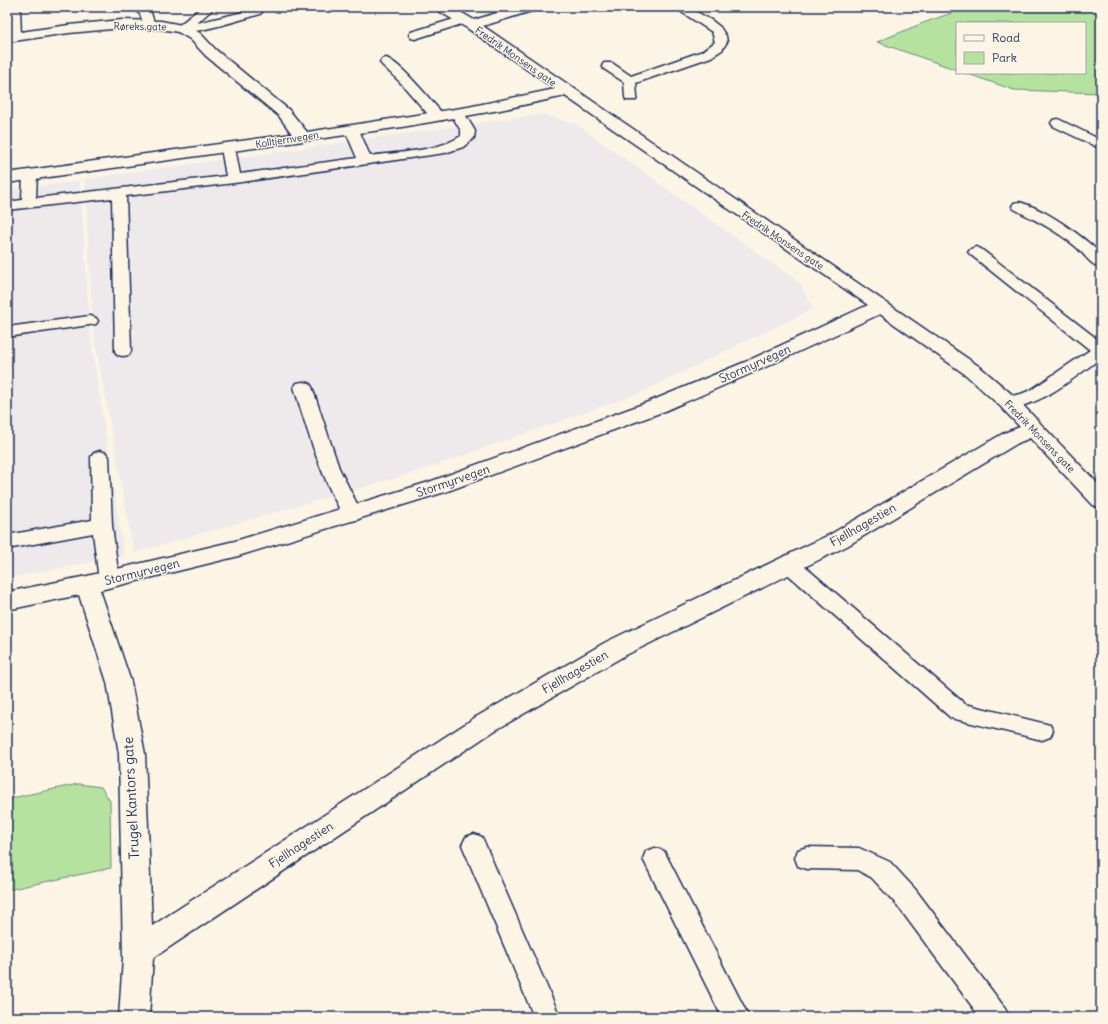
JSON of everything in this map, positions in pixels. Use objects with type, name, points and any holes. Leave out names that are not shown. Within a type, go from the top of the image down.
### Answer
[{"type":"street","name":"Fredrik Monsens gate","points":[[442,7],[468,23],[880,306],[973,372],[1008,402],[1101,500]]},
{"type":"street","points":[[468,23],[530,7]]},
{"type":"street","name":"Røreks gate","points":[[11,38],[77,28],[122,24],[182,28],[195,36],[211,53],[284,113],[303,137]]},
{"type":"street","name":"Kolltjernvegen","points":[[7,178],[228,148],[458,114],[565,91]]},
{"type":"street","name":"Stormyrvegen","points":[[7,602],[235,549],[445,484],[658,406],[752,366],[880,306]]},
{"type":"street","name":"Fjellhagestien","points":[[137,952],[485,724],[615,649],[840,540],[1011,438],[1034,430]]},
{"type":"street","name":"Trugel Kantors gate","points":[[98,582],[119,682],[132,754],[138,958],[134,1017]]},
{"type":"lane","points":[[11,38],[14,7]]},
{"type":"lane","points":[[138,7],[145,13],[149,25]]},
{"type":"lane","points":[[182,28],[209,7]]},
{"type":"lane","points":[[630,81],[707,54],[718,47],[720,36],[716,30],[707,22],[680,7]]},
{"type":"lane","points":[[182,28],[204,25],[256,12]]},
{"type":"lane","points":[[415,35],[468,23]]},
{"type":"lane","points":[[386,62],[404,79],[438,117]]},
{"type":"lane","points":[[608,66],[630,81]]},
{"type":"lane","points":[[630,81],[631,97]]},
{"type":"lane","points":[[7,206],[119,194],[440,150],[458,144],[467,138],[468,131],[458,114]]},
{"type":"lane","points":[[1058,123],[1101,144]]},
{"type":"lane","points":[[352,130],[365,161]]},
{"type":"lane","points":[[228,148],[234,179]]},
{"type":"lane","points":[[29,204],[30,175]]},
{"type":"lane","points":[[119,194],[123,350]]},
{"type":"lane","points":[[1018,206],[1042,218],[1081,244],[1101,263]]},
{"type":"lane","points":[[976,252],[1101,350],[1037,394],[1025,399],[1008,402]]},
{"type":"lane","points":[[7,332],[90,321]]},
{"type":"lane","points":[[303,387],[319,443],[343,499],[352,514]]},
{"type":"lane","points":[[98,582],[102,525],[100,457]]},
{"type":"lane","points":[[7,542],[102,525]]},
{"type":"lane","points":[[790,565],[959,712],[1042,731]]},
{"type":"lane","points":[[474,845],[547,1017]]},
{"type":"lane","points":[[808,858],[859,859],[881,870],[906,897],[996,1017]]},
{"type":"lane","points":[[655,859],[736,1017]]},
{"type":"shaded area","points":[[542,114],[576,124],[801,284],[813,309],[640,393],[420,471],[134,553],[93,331],[85,179]]},
{"type":"shaded area","points":[[80,181],[91,339],[124,556],[7,578],[7,190]]},
{"type":"green space","points":[[969,7],[1101,7],[1101,93],[1014,90],[968,74],[1086,74],[1086,22],[956,22],[956,70],[877,42],[923,23]]},
{"type":"green space","points":[[78,784],[101,787],[110,801],[111,868],[7,890],[7,799]]}]
